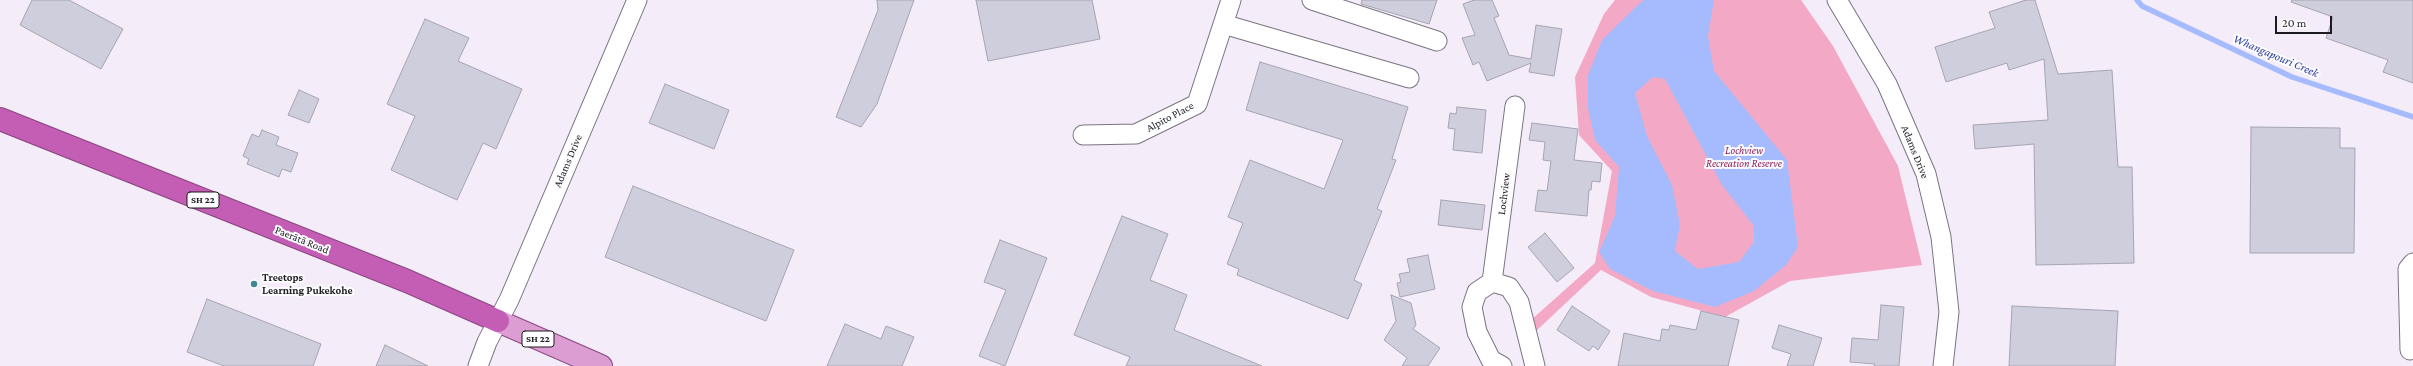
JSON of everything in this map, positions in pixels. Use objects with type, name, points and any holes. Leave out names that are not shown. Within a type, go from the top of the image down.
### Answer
[{"type":"highway","name":"Paerātā Road","points":[[0,119],[407,281],[498,321]]},
{"type":"main road","name":"Paerātā Road","points":[[498,321],[601,366]]},
{"type":"street","name":"Adams Drive","points":[[478,366],[509,300],[637,0]]},
{"type":"street","name":"Alpito Place","points":[[1083,135],[1136,134],[1197,104],[1230,0]]},
{"type":"street","points":[[1312,0],[1437,41]]},
{"type":"street","name":"Adams Drive","points":[[1837,0],[1887,84],[1926,174],[1941,237],[1949,312],[1943,366]]},
{"type":"street","points":[[1223,24],[1409,78]]},
{"type":"street","name":"Lochview","points":[[1492,282],[1515,106]]},
{"type":"street","points":[[2410,350],[2408,269],[2413,263]]},
{"type":"street","points":[[1502,366],[1491,360],[1477,332],[1472,307],[1477,292],[1492,282],[1508,287],[1519,302],[1530,353],[1535,366]]},
{"type":"green space","name":"Lochview Recreation Reserve","points":[[1615,0],[1801,0],[1833,46],[1898,166],[1922,265],[1790,281],[1725,317],[1651,297],[1601,270],[1535,332],[1531,320],[1595,263],[1612,171],[1579,135],[1575,77],[1604,14]]},
{"type":"water","points":[[1643,0],[1714,0],[1708,36],[1714,71],[1787,160],[1798,247],[1786,265],[1754,291],[1715,307],[1653,291],[1610,269],[1599,252],[1615,216],[1619,167],[1595,140],[1588,108],[1588,75],[1602,40]],"holes":[[[1653,77],[1665,79],[1722,185],[1754,226],[1754,242],[1739,262],[1698,269],[1675,251],[1680,225],[1672,185],[1647,136],[1635,93]]]},
{"type":"building","points":[[32,0],[69,0],[123,29],[101,69],[20,25]]},
{"type":"building","points":[[877,0],[914,0],[877,104],[861,127],[836,117],[878,10]]},
{"type":"building","points":[[976,0],[1092,0],[1100,39],[988,61]]},
{"type":"building","points":[[1362,0],[1437,0],[1429,24],[1361,4]]},
{"type":"building","points":[[1474,0],[1492,0],[1499,16],[1494,18],[1509,55],[1531,59],[1536,25],[1562,29],[1554,76],[1529,72],[1531,63],[1487,81],[1479,62],[1473,65],[1462,38],[1475,35],[1463,4]]},
{"type":"building","points":[[2026,0],[2035,0],[2058,74],[2112,70],[2118,167],[2132,167],[2134,263],[2036,265],[2034,144],[1975,149],[1973,125],[2048,120],[2044,59],[2009,70],[2007,63],[1946,82],[1935,47],[1995,28],[1989,12]]},
{"type":"building","points":[[2292,0],[2413,0],[2413,83],[2383,72],[2388,60],[2326,38],[2333,17],[2291,2]]},
{"type":"building","points":[[425,19],[469,38],[458,61],[522,89],[496,149],[483,143],[457,200],[391,170],[415,116],[387,104]]},
{"type":"building","points":[[1260,62],[1408,107],[1392,159],[1396,160],[1377,209],[1382,211],[1354,280],[1362,284],[1348,319],[1237,275],[1239,269],[1227,264],[1243,223],[1228,217],[1250,160],[1324,189],[1343,140],[1246,110]]},
{"type":"building","points":[[665,84],[729,110],[714,149],[649,123]]},
{"type":"building","points":[[299,90],[319,99],[309,123],[288,115]]},
{"type":"building","points":[[1457,107],[1486,110],[1482,153],[1453,150],[1455,129],[1448,128],[1450,113],[1456,114]]},
{"type":"building","points":[[1532,123],[1578,129],[1574,160],[1602,163],[1600,182],[1592,181],[1591,190],[1589,190],[1587,216],[1535,211],[1538,190],[1547,191],[1551,161],[1543,160],[1545,142],[1529,140]]},
{"type":"building","points":[[2251,127],[2340,128],[2340,148],[2355,148],[2354,253],[2250,253]]},
{"type":"building","points":[[262,130],[279,137],[276,145],[298,153],[291,172],[282,169],[279,177],[247,164],[249,159],[243,156],[252,134],[259,137]]},
{"type":"building","points":[[633,186],[794,250],[766,321],[605,257]]},
{"type":"building","points":[[1441,200],[1485,205],[1482,230],[1438,225]]},
{"type":"building","points":[[1122,216],[1168,234],[1150,280],[1187,295],[1174,330],[1262,366],[1126,366],[1130,357],[1074,335]]},
{"type":"building","points":[[1545,233],[1574,268],[1557,282],[1528,247]]},
{"type":"building","points":[[1000,240],[1047,258],[1005,366],[979,356],[1006,290],[984,282]]},
{"type":"building","points":[[1428,255],[1435,289],[1400,297],[1397,283],[1401,282],[1399,274],[1410,272],[1407,259]]},
{"type":"building","points":[[1391,295],[1411,303],[1416,325],[1413,329],[1440,348],[1428,366],[1402,366],[1407,358],[1384,340],[1396,321]]},
{"type":"building","points":[[207,299],[321,344],[313,366],[224,366],[187,352]]},
{"type":"building","points":[[1881,305],[1904,307],[1899,366],[1874,366],[1875,364],[1850,362],[1852,338],[1878,340]]},
{"type":"building","points":[[1572,306],[1610,331],[1598,350],[1593,346],[1589,351],[1557,330]]},
{"type":"building","points":[[2012,306],[2118,311],[2115,366],[2009,366]]},
{"type":"building","points":[[1701,311],[1739,320],[1728,366],[1618,366],[1624,333],[1660,341],[1662,329],[1669,330],[1670,325],[1696,330]]},
{"type":"building","points":[[845,324],[881,339],[886,326],[914,337],[902,366],[827,366]]},
{"type":"building","points":[[1779,325],[1822,338],[1813,366],[1787,366],[1791,354],[1772,348]]},
{"type":"building","points":[[385,345],[428,366],[376,366]]},
{"type":"waterway","name":"Whangapouri Creek","points":[[2137,0],[2142,6],[2292,77],[2413,117]]},
{"type":"place","name":"Treetops Learning Pukekohe","points":[[254,284]]}]
